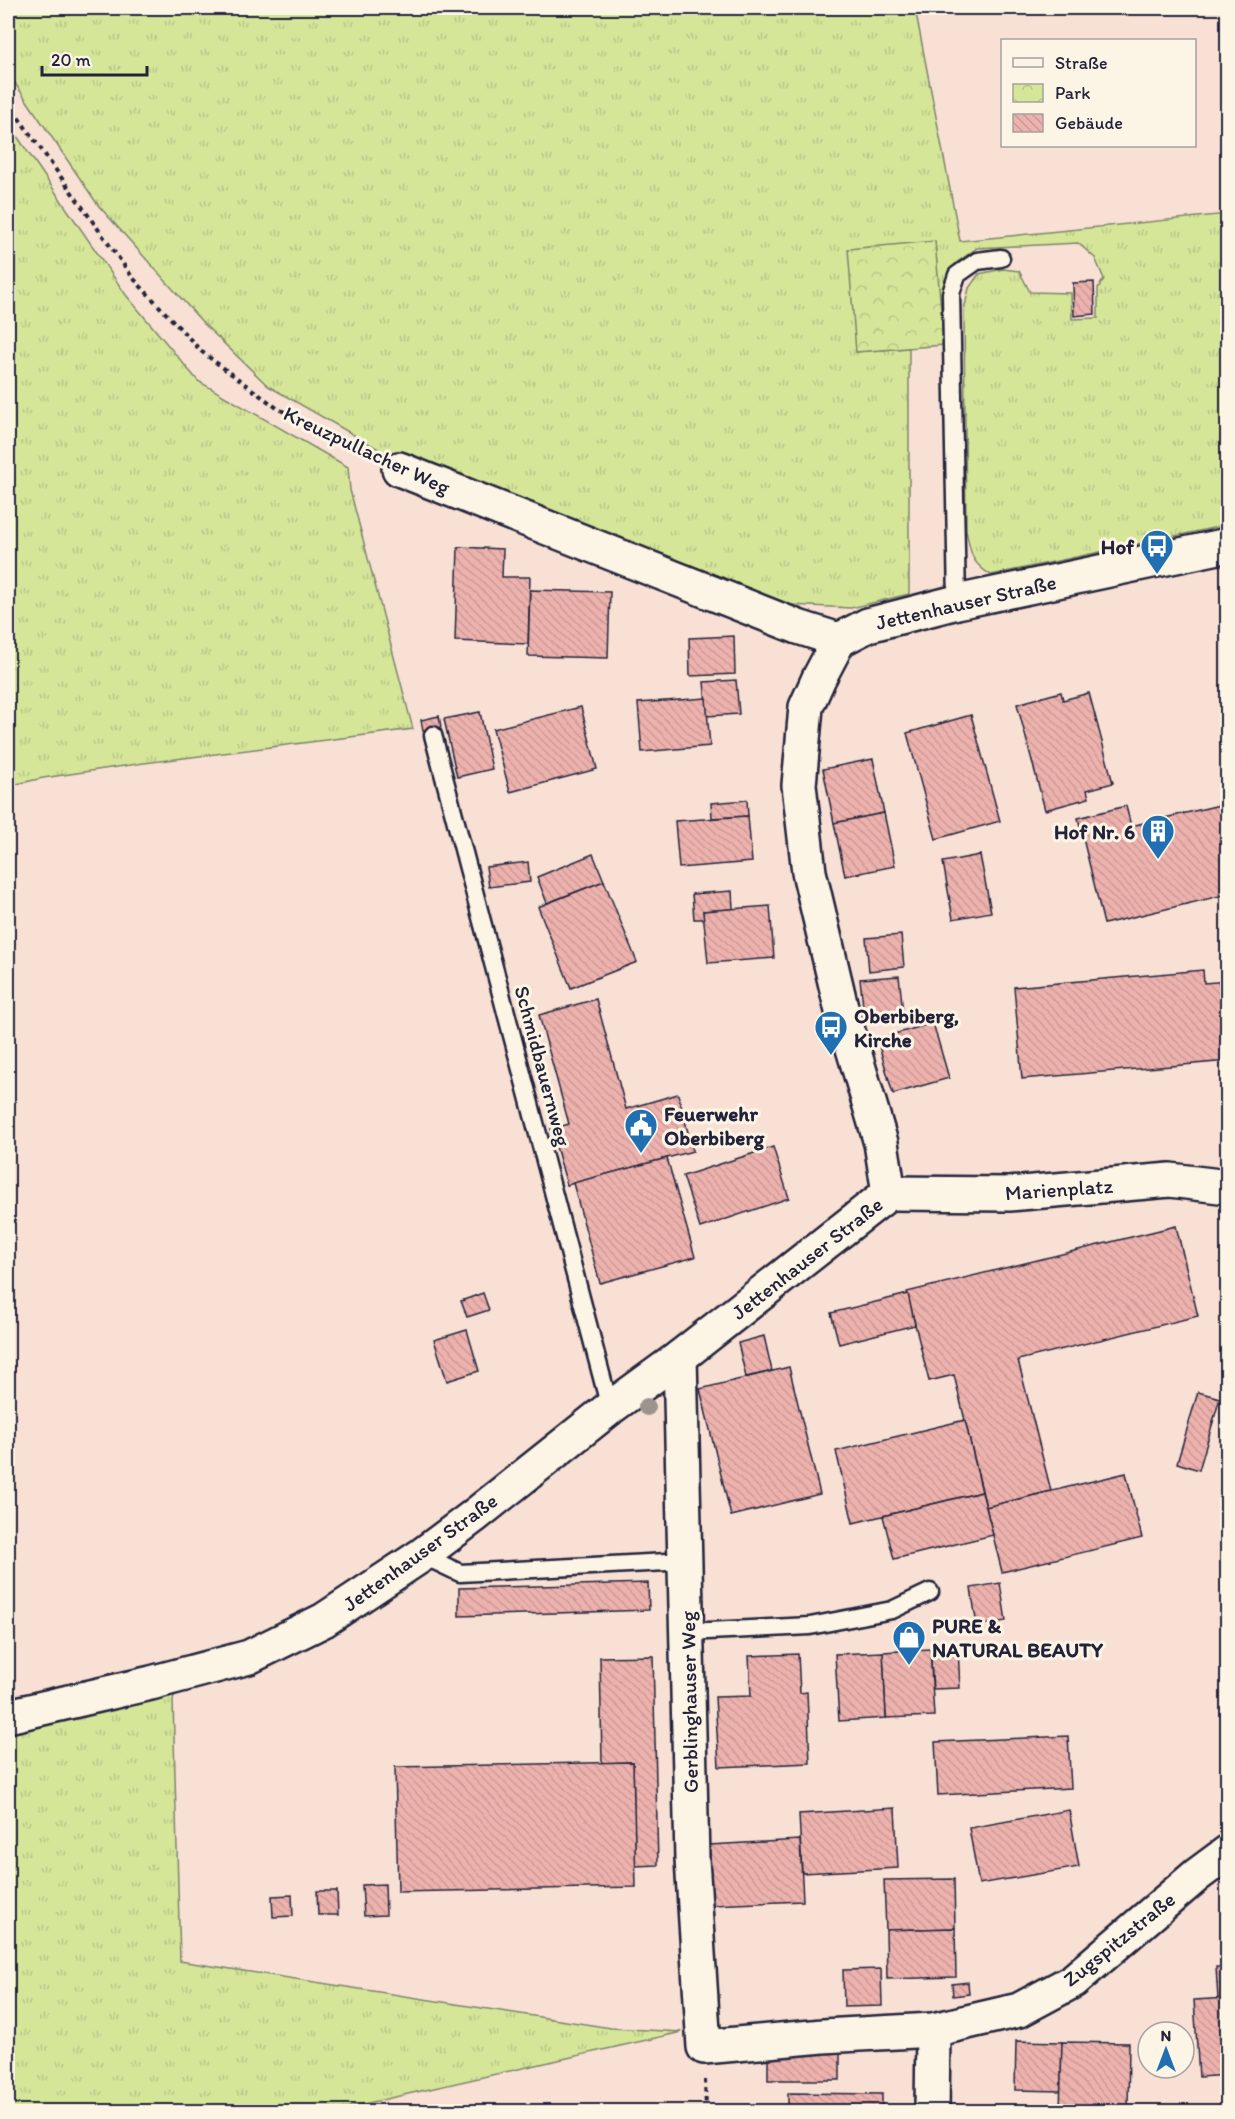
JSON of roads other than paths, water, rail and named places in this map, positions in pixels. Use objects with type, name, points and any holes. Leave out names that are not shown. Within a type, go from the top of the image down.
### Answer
[{"type":"street","name":"Kreuzpullacher Weg","points":[[399,469],[798,627],[839,640]]},
{"type":"street","name":"Jettenhauser Straße","points":[[8,1716],[151,1683],[249,1657],[324,1620],[422,1555],[610,1408],[681,1358],[889,1193],[881,1143],[842,1011],[809,872],[798,784],[806,707],[839,640],[868,625],[957,602],[1227,545]]},
{"type":"street","name":"Marienplatz","points":[[889,1193],[1009,1194],[1170,1180],[1227,1187]]},
{"type":"street","name":"Gerblinghauser Weg","points":[[681,1358],[692,1858],[704,2047]]},
{"type":"street","name":"Zugspitzstraße","points":[[704,2047],[823,2036],[933,2030],[1019,2010],[1073,1981],[1227,1852]]},
{"type":"street","points":[[932,2112],[933,2030]]},
{"type":"lane","points":[[957,602],[951,293],[957,275],[977,261],[1001,258]]},
{"type":"lane","name":"Schmidbauernweg","points":[[434,735],[610,1408]]},
{"type":"lane","points":[[422,1555],[460,1573],[686,1561]]},
{"type":"lane","points":[[687,1632],[810,1626],[892,1610],[930,1592]]},
{"type":"place","name":"Hof","points":[[1157,575]]},
{"type":"place","name":"Hof Nr. 6","points":[[1158,860]]},
{"type":"place","name":"Oberbiberg, Kirche","points":[[831,1056]]},
{"type":"place","name":"Feuerwehr Oberbiberg","points":[[641,1154]]},
{"type":"place","name":"PURE & NATURAL BEAUTY","points":[[909,1666]]}]
